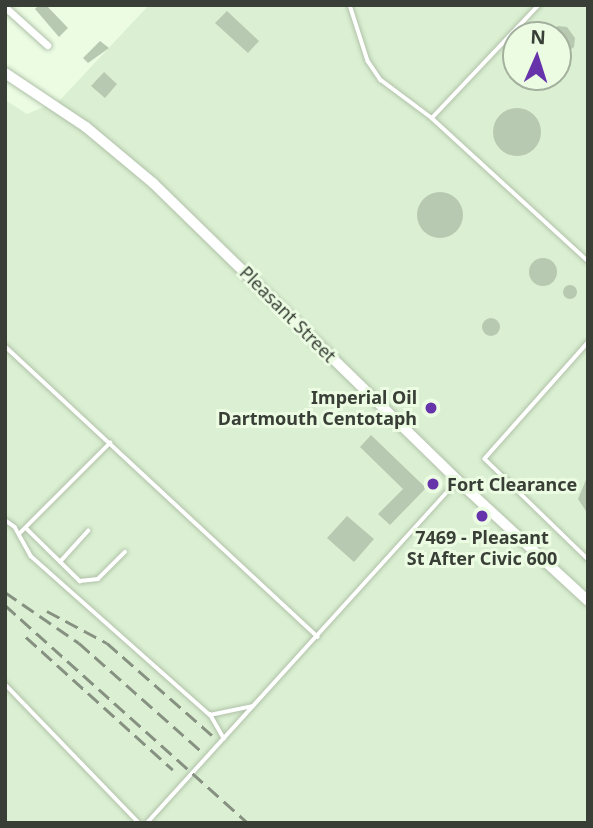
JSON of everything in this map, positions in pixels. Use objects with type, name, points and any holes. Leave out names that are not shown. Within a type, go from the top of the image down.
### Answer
[{"type":"main road","name":"Pleasant Street","points":[[5,73],[86,127],[153,183],[457,480],[588,601]]},
{"type":"street","points":[[5,7],[47,45]]},
{"type":"lane","points":[[350,5],[368,61],[382,80],[432,118],[588,261]]},
{"type":"lane","points":[[432,118],[539,5]]},
{"type":"lane","points":[[588,343],[485,459],[588,559]]},
{"type":"lane","points":[[5,345],[318,637]]},
{"type":"lane","points":[[19,534],[110,443]]},
{"type":"lane","points":[[147,823],[318,637],[457,480]]},
{"type":"lane","points":[[5,520],[19,534],[31,556],[210,715],[224,739]]},
{"type":"lane","points":[[26,528],[80,581],[88,583],[98,579],[125,552]]},
{"type":"lane","points":[[61,562],[88,531]]},
{"type":"lane","points":[[5,684],[139,823]]},
{"type":"lane","points":[[210,715],[255,706]]},
{"type":"shaded area","points":[[149,5],[588,5],[588,823],[5,823],[5,100],[27,114],[60,100]]},
{"type":"building","points":[[39,5],[46,5],[68,28],[59,37],[35,9]]},
{"type":"building","points":[[227,11],[259,41],[248,53],[215,23]]},
{"type":"building","points":[[100,41],[109,48],[88,63],[83,58]]},
{"type":"building","points":[[104,72],[117,84],[105,98],[91,86]]},
{"type":"building","points":[[517,108],[534,115],[541,132],[534,149],[517,156],[500,149],[493,132],[500,115]]},
{"type":"building","points":[[440,192],[449,193],[456,199],[462,206],[462,224],[456,231],[449,237],[440,238],[431,237],[424,231],[418,224],[417,215],[418,206],[424,199],[431,193]]},
{"type":"building","points":[[543,258],[553,262],[557,272],[553,282],[543,286],[533,282],[529,272],[533,262]]},
{"type":"building","points":[[567,285],[573,285],[577,292],[573,299],[567,299],[563,295],[563,289]]},
{"type":"building","points":[[491,318],[497,321],[500,327],[497,333],[491,336],[485,333],[482,327],[485,321]]},
{"type":"building","points":[[371,435],[426,488],[390,525],[378,514],[403,489],[360,447]]},
{"type":"building","points":[[588,475],[588,514],[578,499]]},
{"type":"building","points":[[347,516],[374,539],[354,562],[327,538]]},
{"type":"railway","points":[[5,592],[79,643],[202,752]]},
{"type":"railway","points":[[5,605],[248,823]]},
{"type":"railway","points":[[47,611],[107,643],[215,738]]},
{"type":"railway","points":[[26,637],[173,770]]},
{"type":"place","name":"Imperial Oil Dartmouth Centotaph","points":[[431,408]]},
{"type":"place","name":"Fort Clearance","points":[[433,484]]},
{"type":"place","name":"7469 - Pleasant St After Civic 600","points":[[482,516]]}]
